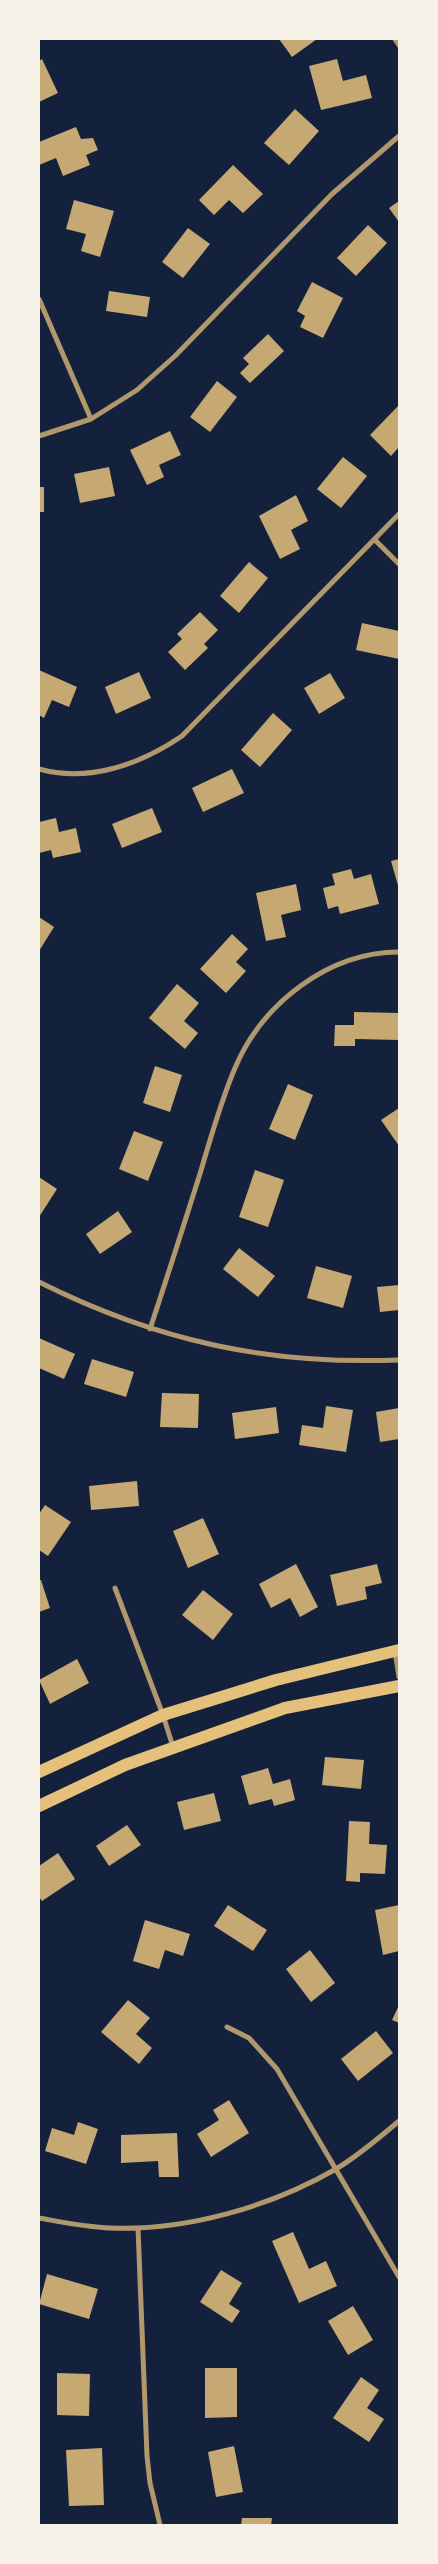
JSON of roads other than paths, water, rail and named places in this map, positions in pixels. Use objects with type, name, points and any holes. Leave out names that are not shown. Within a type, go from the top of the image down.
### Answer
[{"type":"main road","points":[[39,1772],[164,1715],[276,1680],[397,1651]]},
{"type":"main road","points":[[39,1806],[125,1765],[285,1708],[399,1686]]},
{"type":"street","points":[[395,39],[399,45]]},
{"type":"street","points":[[39,436],[90,419],[137,390],[169,362],[358,168],[399,136]]},
{"type":"street","points":[[39,298],[90,419]]},
{"type":"street","points":[[39,769],[66,773],[104,771],[144,759],[182,736],[399,514]]},
{"type":"street","points":[[375,540],[399,564]]},
{"type":"street","points":[[150,1329],[225,1095],[246,1046],[273,1010],[312,979],[330,968],[364,956],[399,952]]},
{"type":"street","points":[[39,1282],[108,1314],[150,1329],[228,1350],[278,1357],[360,1362],[399,1360]]},
{"type":"street","points":[[115,1588],[164,1715],[173,1748]]},
{"type":"street","points":[[397,1651],[399,1677]]},
{"type":"street","points":[[227,2027],[249,2038],[277,2069],[399,2277]]},
{"type":"street","points":[[39,2218],[110,2228],[138,2228],[218,2216],[244,2209],[295,2189],[336,2169],[399,2121]]},
{"type":"street","points":[[138,2228],[147,2456],[150,2483],[160,2525]]}]
